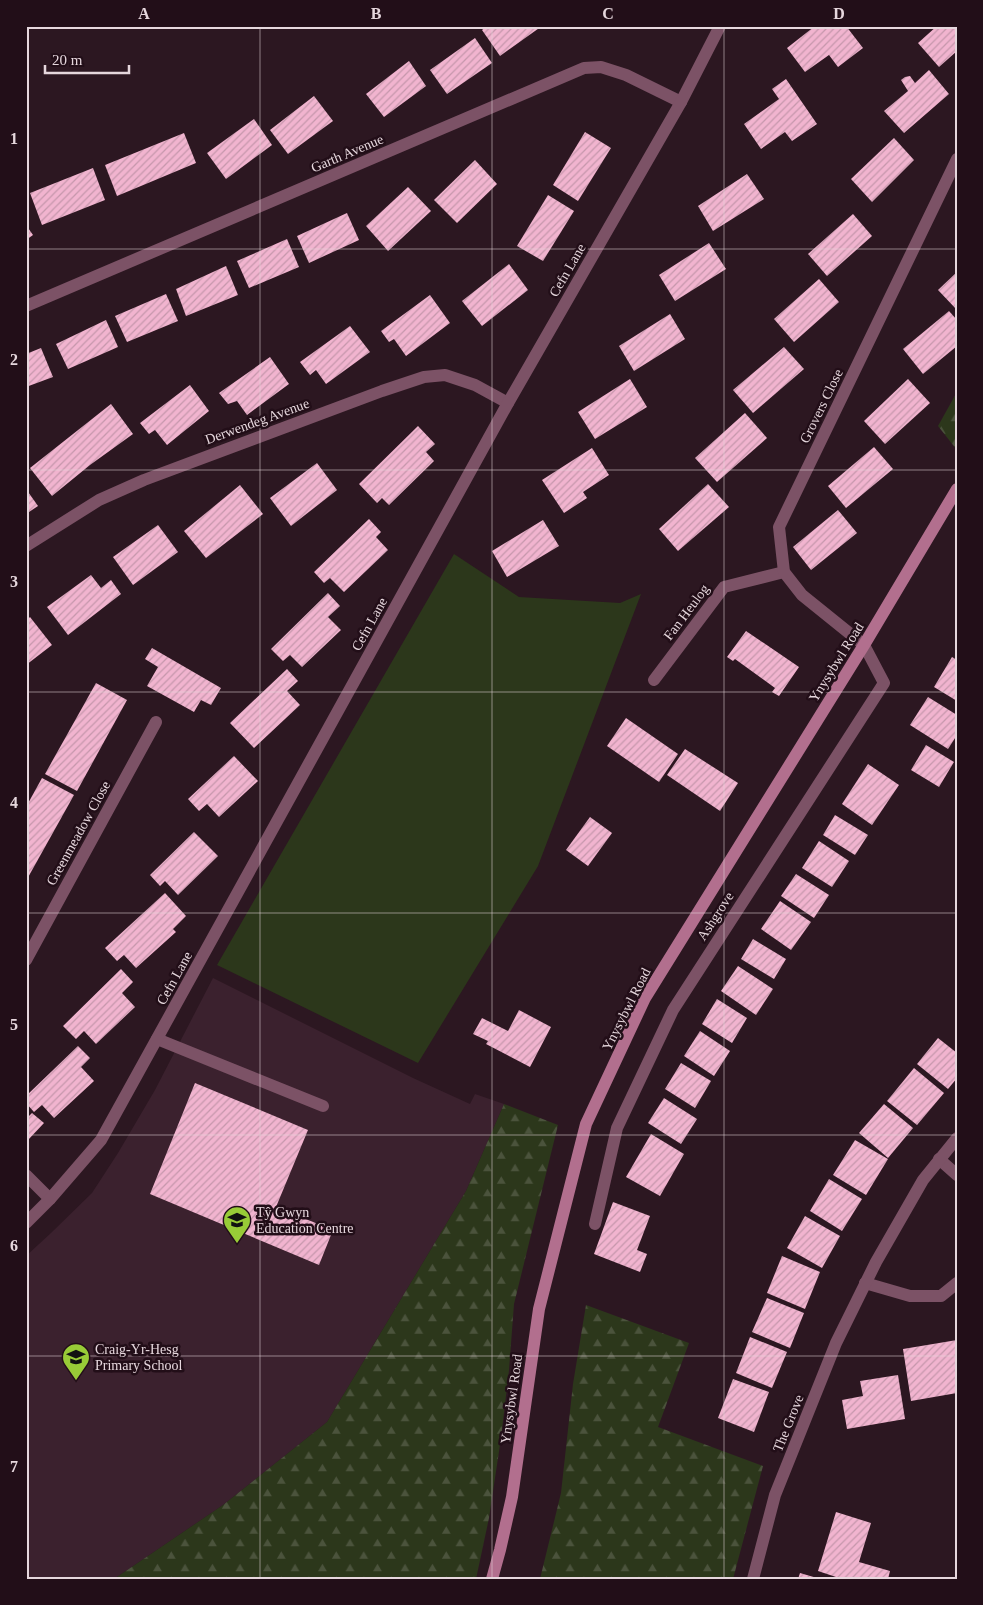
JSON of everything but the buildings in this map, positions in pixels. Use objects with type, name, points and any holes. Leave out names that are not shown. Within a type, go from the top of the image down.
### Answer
[{"type":"main road","name":"Ynysybwl Road","points":[[492,1579],[512,1497],[539,1309],[586,1124],[645,998],[864,645],[957,489]]},
{"type":"street","name":"Cefn Lane","points":[[26,1223],[50,1199],[100,1140],[508,403],[681,102],[720,26]]},
{"type":"street","name":"Garth Avenue","points":[[26,306],[584,68],[601,67],[626,75],[681,102]]},
{"type":"street","name":"Grovers Close","points":[[784,572],[779,527],[957,159]]},
{"type":"street","name":"Derwendeg Avenue","points":[[26,546],[99,500],[144,480],[373,394],[424,377],[445,376],[474,385],[508,403]]},
{"type":"street","points":[[784,572],[802,595],[864,645]]},
{"type":"street","name":"Fan Heulog","points":[[654,680],[724,587],[784,572]]},
{"type":"street","name":"Ashgrove","points":[[596,1224],[617,1128],[673,1010],[884,683],[864,645]]},
{"type":"street","name":"Greenmeadow Close","points":[[26,960],[156,722]]},
{"type":"street","points":[[157,1039],[323,1106]]},
{"type":"street","name":"The Grove","points":[[753,1579],[775,1494],[836,1343],[865,1283],[923,1180],[957,1138]]},
{"type":"street","points":[[939,1159],[957,1175]]},
{"type":"street","points":[[26,1175],[50,1199]]},
{"type":"street","points":[[865,1283],[910,1296],[941,1296],[957,1283]]},
{"type":"shaded area","name":"Tŷ Gwyn Education Centre","points":[[213,978],[413,1078],[470,1104],[475,1094],[504,1104],[466,1191],[327,1422],[223,1505],[114,1579],[26,1579],[26,1256],[92,1193],[155,1090]]},
{"type":"green space","points":[[957,392],[957,450],[938,426]]},
{"type":"green space","points":[[454,554],[519,597],[620,603],[641,594],[538,866],[418,1063],[217,965]]},
{"type":"green space","points":[[504,1104],[558,1125],[514,1304],[501,1438],[489,1518],[476,1579],[114,1579],[223,1505],[327,1422],[466,1191]]},
{"type":"green space","points":[[586,1305],[689,1343],[658,1427],[763,1466],[733,1579],[540,1579],[561,1493],[573,1384]]},
{"type":"place","name":"Tŷ Gwyn Education Centre","points":[[237,1244]]},
{"type":"place","name":"Craig-Yr-Hesg Primary School","points":[[76,1381]]}]
